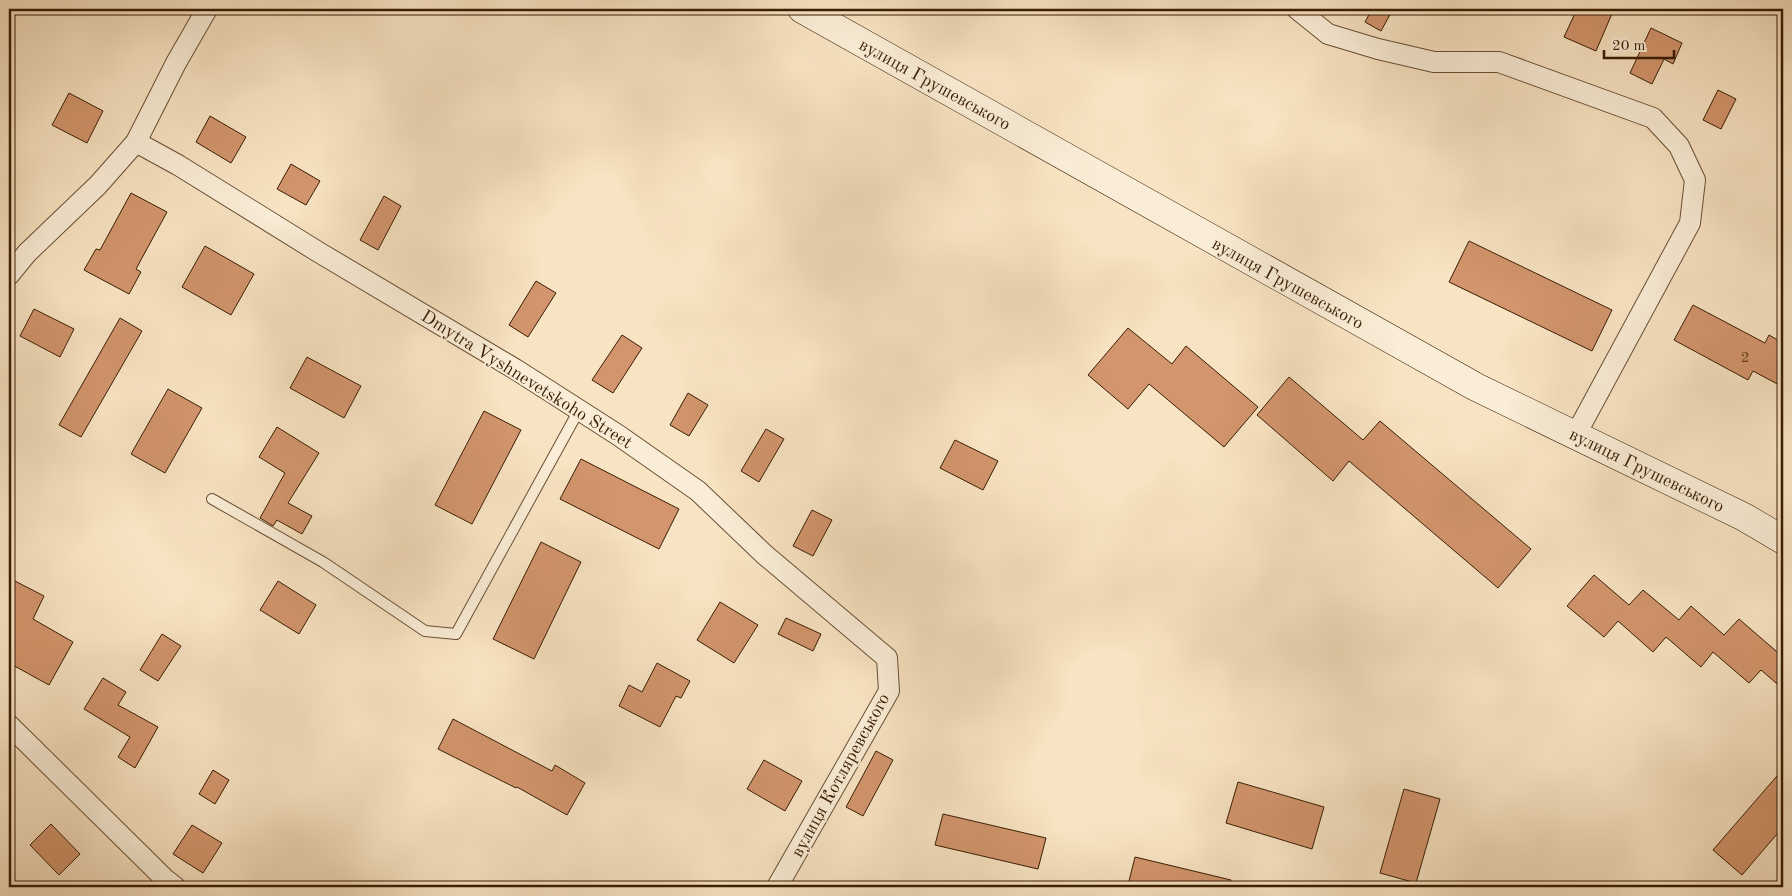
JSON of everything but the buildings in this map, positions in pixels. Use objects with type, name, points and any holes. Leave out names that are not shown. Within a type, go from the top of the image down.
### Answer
[{"type":"main road","name":"вулиця Грушевського","points":[[802,9],[1476,387],[1744,517],[1783,540]]},
{"type":"street","points":[[9,274],[27,253],[98,185],[136,142],[176,63],[207,9]]},
{"type":"street","points":[[1297,9],[1328,34],[1378,49],[1434,62],[1499,62],[1653,118],[1679,146],[1695,180],[1690,223],[1575,436]]},
{"type":"street","name":"Dmytra Vyshnevetskoho Street","points":[[136,142],[178,165],[515,369],[618,435],[698,491],[766,555],[887,658]]},
{"type":"street","name":"вулиця Котляревського","points":[[777,887],[889,691],[887,658]]},
{"type":"street","points":[[9,725],[175,887]]},
{"type":"lane","points":[[212,500],[323,562],[425,631],[456,634],[579,410]]}]
